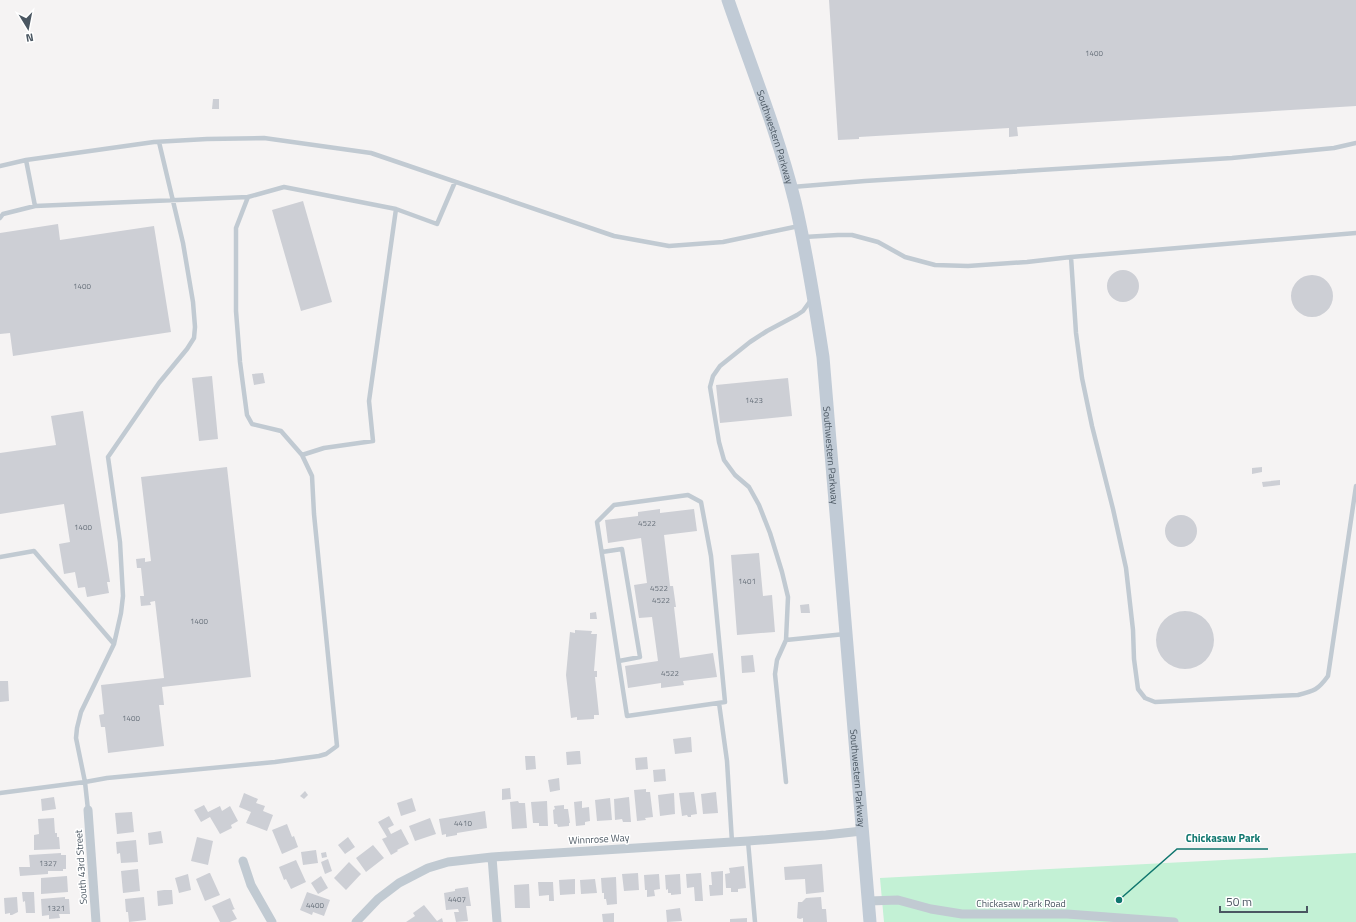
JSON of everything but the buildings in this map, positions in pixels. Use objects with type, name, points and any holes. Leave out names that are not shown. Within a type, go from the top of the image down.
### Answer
[{"type":"street","name":"Southwestern Parkway","points":[[728,0],[773,130],[790,187],[801,232],[823,357],[870,922]]},
{"type":"street","name":"South 43rd Street","points":[[88,810],[96,922]]},
{"type":"street","name":"Winnrose Way","points":[[356,922],[378,899],[399,883],[428,868],[448,862],[492,857],[748,841],[862,831]]},
{"type":"street","points":[[492,857],[497,922]]},
{"type":"street","points":[[243,861],[252,886],[272,922]]},
{"type":"street","name":"Chickasaw Park Road","points":[[868,901],[898,900],[931,909],[962,914],[1067,914],[1174,922]]},
{"type":"lane","points":[[0,166],[26,160],[159,142],[206,139],[264,138],[370,153],[614,236],[669,246],[723,242],[801,232],[852,235],[878,242],[905,257],[935,265],[975,265],[1356,233]]},
{"type":"lane","points":[[88,810],[85,782],[76,738],[80,712],[114,644],[123,596],[120,542],[108,457],[159,383],[187,349],[194,338],[195,327],[193,302],[183,242],[159,142]]},
{"type":"lane","points":[[790,187],[1232,158],[1334,148],[1356,143]]},
{"type":"lane","points":[[26,160],[35,206]]},
{"type":"lane","points":[[0,218],[3,214],[35,206],[248,197],[284,187],[396,209],[436,224],[455,182]]},
{"type":"lane","points":[[0,793],[107,778],[275,762],[312,757],[326,754],[337,746],[314,514],[312,476],[302,455],[281,431],[252,424],[247,415],[240,362],[236,311],[236,228],[248,197]]},
{"type":"lane","points":[[302,455],[324,448],[373,441],[369,401],[396,209]]},
{"type":"lane","points":[[1071,257],[1076,333],[1082,378],[1126,568],[1138,690],[1145,698],[1155,702],[1298,695],[1311,692],[1320,686],[1328,676],[1356,486]]},
{"type":"lane","points":[[786,782],[775,674],[776,660],[786,640],[788,597],[782,572],[759,505],[749,487],[735,475],[724,460],[719,442],[710,387],[713,376],[720,366],[750,342],[803,311],[813,297]]},
{"type":"lane","points":[[688,495],[701,502],[710,556],[725,702],[627,716],[602,552],[597,522],[614,505],[688,495]]},
{"type":"lane","points":[[602,552],[622,549],[640,657],[619,661]]},
{"type":"lane","points":[[0,557],[34,550],[114,644]]},
{"type":"lane","points":[[786,640],[847,634]]},
{"type":"lane","points":[[719,703],[727,761],[732,842]]},
{"type":"lane","points":[[748,841],[755,922]]},
{"type":"green space","points":[[1356,853],[1356,922],[884,922],[880,878]]},
{"type":"place","name":"Chickasaw Park","points":[[1119,900]]}]
